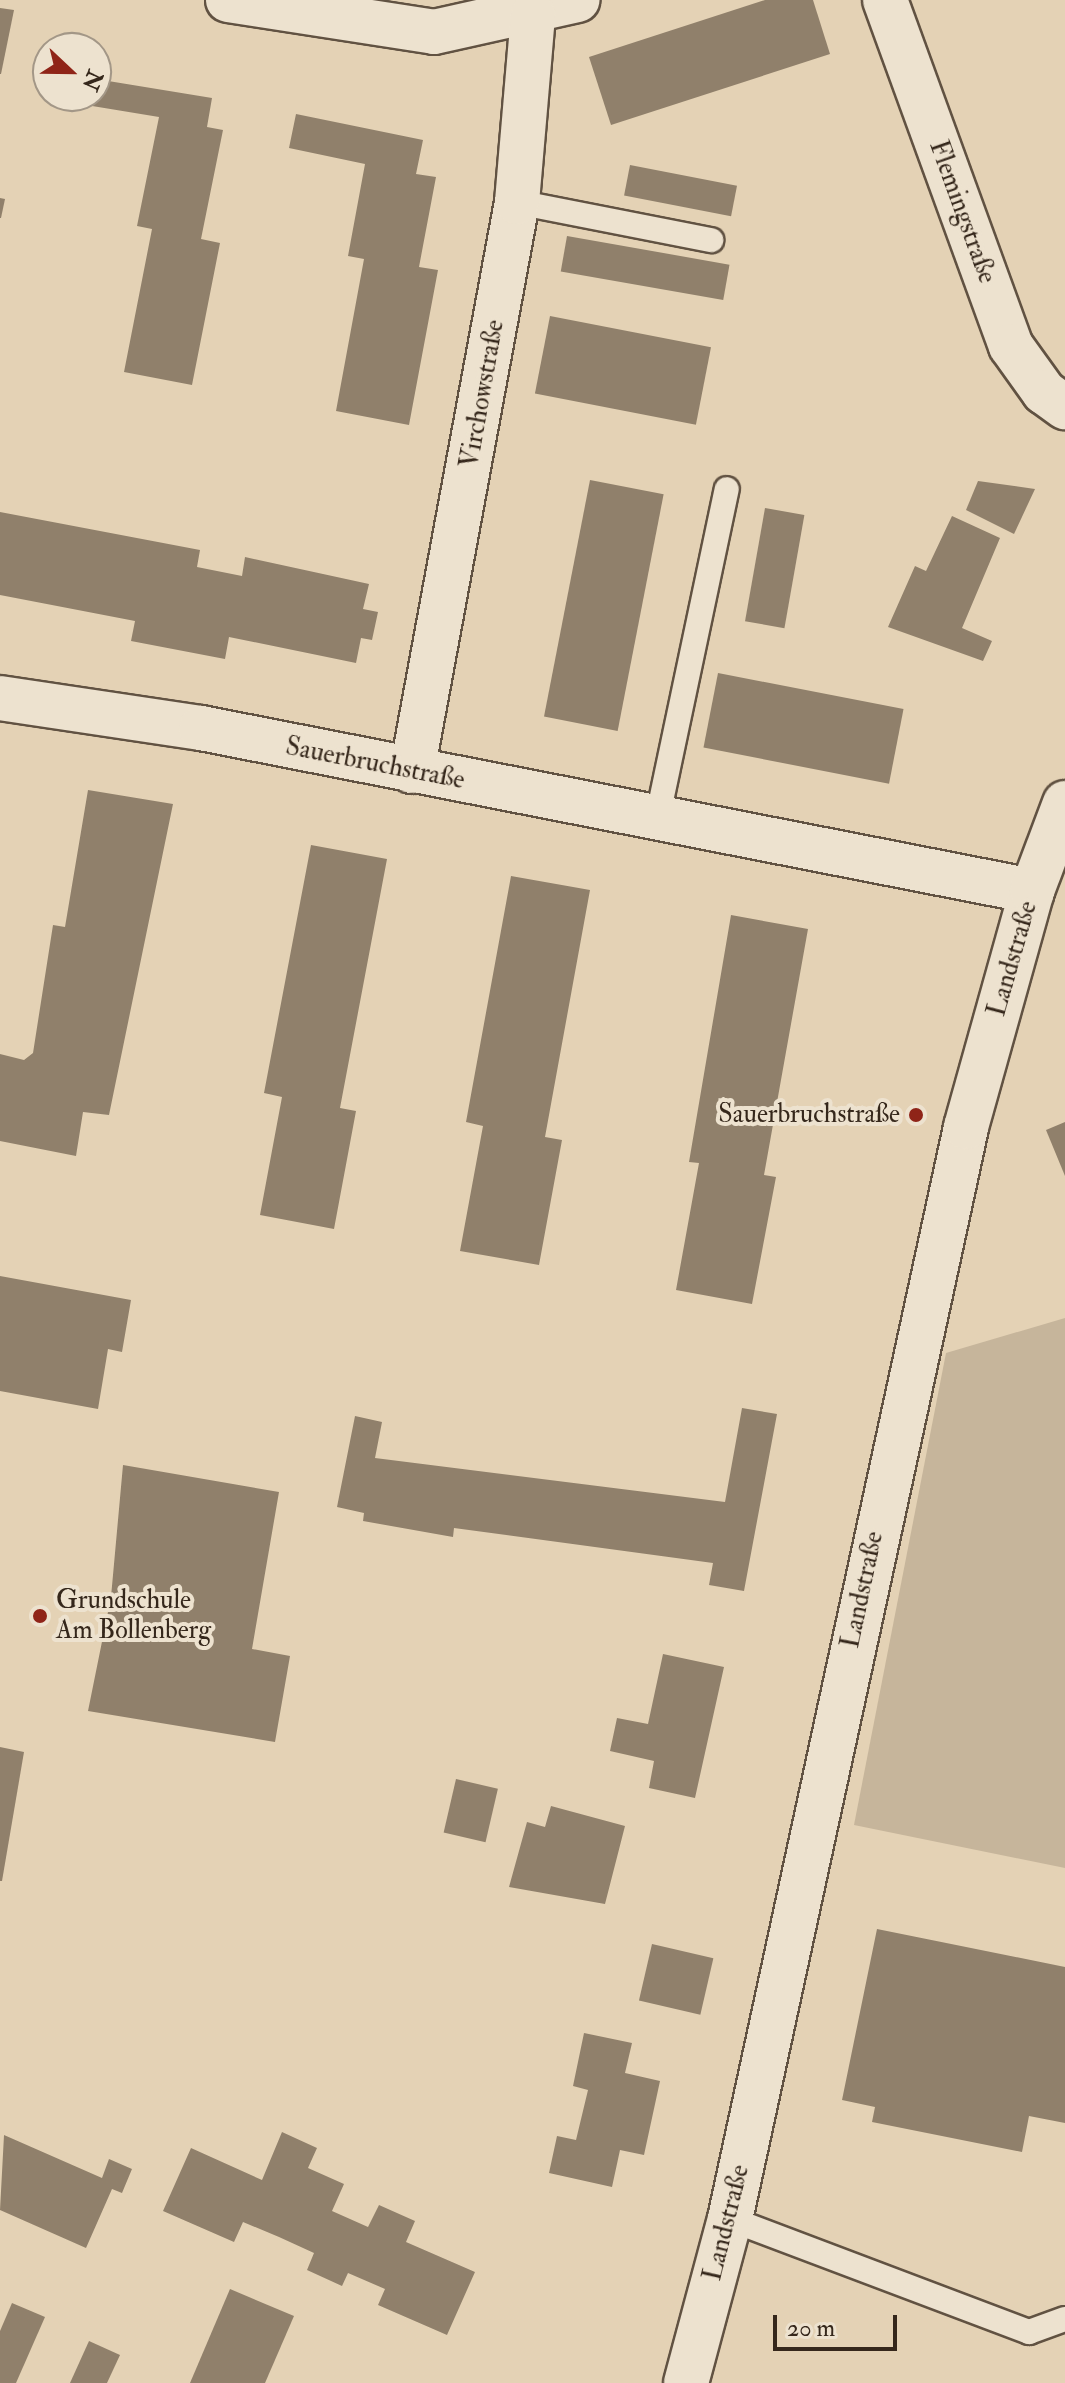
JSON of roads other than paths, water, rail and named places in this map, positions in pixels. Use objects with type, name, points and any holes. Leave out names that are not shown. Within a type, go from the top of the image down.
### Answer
[{"type":"street","points":[[228,0],[434,32],[533,15],[577,0]]},
{"type":"street","name":"Flemingstraße","points":[[885,0],[1011,346],[1044,392],[1065,407]]},
{"type":"street","name":"Virchowstraße","points":[[412,771],[517,202],[533,15]]},
{"type":"street","name":"Sauerbruchstraße","points":[[0,698],[412,771],[1032,891]]},
{"type":"street","name":"Landstraße","points":[[686,2383],[730,2219],[916,1345],[1032,891],[1065,803]]},
{"type":"lane","points":[[517,202],[711,240]]},
{"type":"lane","points":[[657,820],[727,489]]},
{"type":"lane","points":[[730,2219],[1029,2332],[1065,2319]]},
{"type":"place","name":"Sauerbruchstraße","points":[[916,1115]]},
{"type":"place","name":"Grundschule Am Bollenberg","points":[[40,1616]]}]
